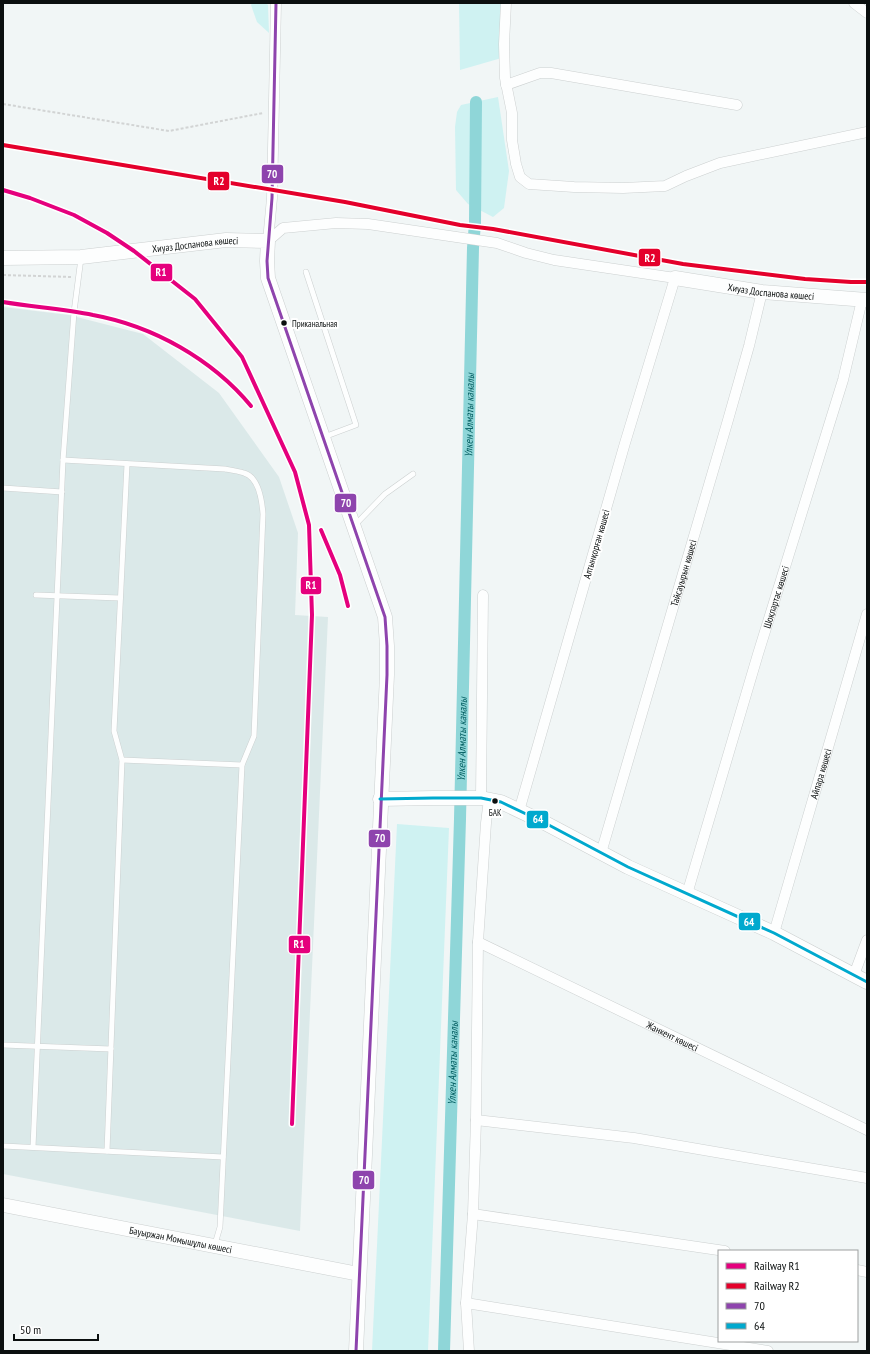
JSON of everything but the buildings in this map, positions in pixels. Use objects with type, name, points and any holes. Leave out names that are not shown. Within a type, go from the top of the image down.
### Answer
[{"type":"street","points":[[276,3],[272,191],[267,261],[268,278],[324,437],[353,527],[374,582],[385,617],[387,646],[387,675],[380,799],[356,1351]]},
{"type":"street","points":[[506,3],[504,44],[505,78],[512,113],[512,140],[520,177],[529,184],[623,188],[665,186],[720,163],[867,132]]},
{"type":"street","points":[[854,3],[867,13]]},
{"type":"street","points":[[506,85],[540,73],[552,73],[736,105]]},
{"type":"street","points":[[268,241],[283,228],[336,223],[368,224],[497,242],[526,253],[554,260],[675,278]]},
{"type":"street","name":"Хиуаз Доспанова көшесі","points":[[3,258],[81,257],[226,240],[268,241]]},
{"type":"street","name":"Хиуаз Доспанова көшесі","points":[[675,278],[762,292],[864,300]]},
{"type":"street","name":"Алтынқорған көшесі","points":[[519,811],[623,451],[675,278]]},
{"type":"street","name":"Тайсауырын көшесі","points":[[601,853],[750,346],[762,292]]},
{"type":"street","name":"Шоқпартас көшесі","points":[[687,894],[758,654],[843,380],[864,300]]},
{"type":"street","points":[[469,1351],[466,1303],[473,1214],[476,1120],[478,942],[486,823],[482,595]]},
{"type":"street","name":"Айпара көшесі","points":[[774,933],[867,614]]},
{"type":"street","points":[[380,799],[485,799],[501,802],[545,823],[646,876],[774,933],[867,982]]},
{"type":"street","points":[[854,975],[867,940]]},
{"type":"street","name":"Жанкент көшесі","points":[[478,942],[867,1130]]},
{"type":"street","points":[[476,1120],[634,1138],[867,1178]]},
{"type":"street","name":"Бауыржан Момышұлы көшесі","points":[[3,1205],[359,1274]]},
{"type":"street","points":[[473,1214],[718,1250]]},
{"type":"street","points":[[466,1303],[768,1351]]},
{"type":"lane","points":[[34,1147],[63,460],[74,312],[81,257]]},
{"type":"lane","points":[[306,272],[356,425],[324,437]]},
{"type":"lane","points":[[63,460],[225,469],[246,473],[256,482],[262,496],[263,514],[254,736],[242,765],[220,1227],[215,1246]]},
{"type":"lane","points":[[107,1151],[122,760],[114,731],[127,464]]},
{"type":"lane","points":[[353,527],[385,494],[413,474]]},
{"type":"lane","points":[[3,488],[62,492]]},
{"type":"lane","points":[[36,595],[120,598]]},
{"type":"lane","points":[[122,760],[242,765]]},
{"type":"lane","points":[[3,1045],[111,1049]]},
{"type":"lane","points":[[3,1146],[223,1157]]},
{"type":"path","points":[[3,104],[169,131],[274,111]]},
{"type":"path","points":[[3,274],[79,277]]},
{"type":"shaded area","points":[[252,3],[266,3],[268,5],[269,33],[257,22],[251,5]]},
{"type":"shaded area","points":[[459,3],[506,3],[505,57],[460,70]]},
{"type":"shaded area","points":[[498,97],[509,171],[504,208],[493,217],[468,204],[456,190],[455,127],[457,112],[461,105]]},
{"type":"shaded area","points":[[3,307],[69,315],[143,334],[219,393],[279,477],[298,533],[295,615],[328,617],[300,1231],[3,1174]]},
{"type":"shaded area","points":[[397,824],[449,828],[428,1351],[372,1351]]},
{"type":"waterway","name":"Үлкен Алматы каналы","points":[[444,1351],[460,819],[473,248],[475,223],[476,102]]},
{"type":"rail line","name":"R2","points":[[3,145],[345,202],[460,225],[493,229],[683,264],[805,279],[867,282]]},
{"type":"rail line","name":"R1","points":[[3,190],[30,198],[74,215],[107,233],[134,251],[195,299],[242,357],[295,472],[309,525],[312,615],[292,1124]]},
{"type":"rail line","name":"R1","points":[[3,302],[93,315],[138,327],[159,336],[200,359],[235,389],[251,406]]},
{"type":"rail line","name":"R1","points":[[321,530],[340,575],[348,606]]},
{"type":"transit line","name":"70","points":[[276,3],[272,198],[267,261],[268,278],[385,617],[387,646],[387,675],[356,1351]]},
{"type":"transit line","name":"64","points":[[380,799],[481,798],[501,802],[545,823],[628,867],[774,933],[867,982]]},
{"type":"place","name":"Приканальная","points":[[284,323]]},
{"type":"place","name":"БАК","points":[[495,801]]}]
